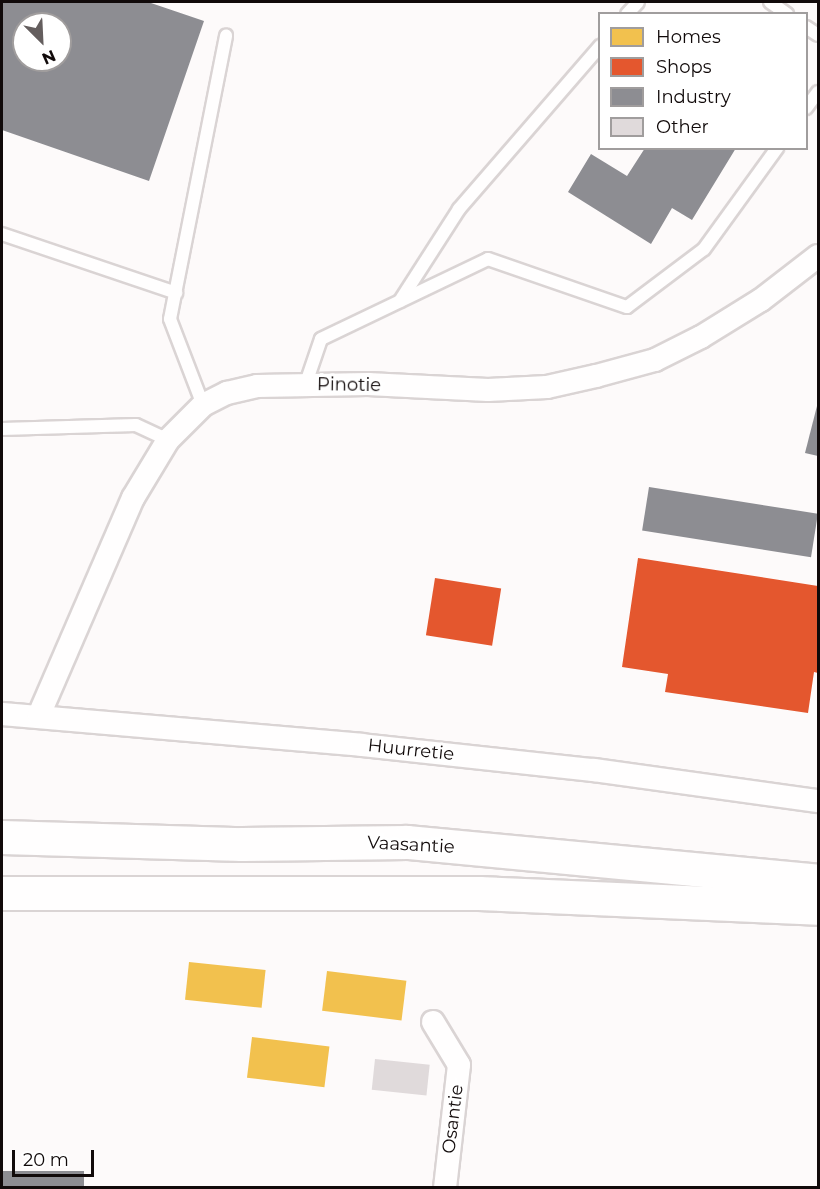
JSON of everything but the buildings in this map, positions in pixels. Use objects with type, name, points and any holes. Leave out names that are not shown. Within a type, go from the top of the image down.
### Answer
[{"type":"highway","name":"Vaasantie","points":[[2,837],[242,844],[407,842],[819,881]]},
{"type":"highway","points":[[2,893],[479,893],[819,909]]},
{"type":"street","name":"Pinotie","points":[[39,716],[133,498],[168,440],[203,405],[227,393],[257,386],[306,384],[488,390],[547,387],[596,376],[655,360],[700,338],[761,300],[819,256]]},
{"type":"street","name":"Huurretie","points":[[2,714],[559,766],[819,801]]},
{"type":"street","name":"Osantie","points":[[433,1022],[459,1065],[445,1188]]},
{"type":"lane","points":[[770,2],[784,12]]},
{"type":"lane","points":[[203,405],[170,319],[226,35]]},
{"type":"lane","points":[[399,302],[459,209],[598,48]]},
{"type":"lane","points":[[808,107],[819,92]]},
{"type":"lane","points":[[306,384],[321,339],[488,259],[627,307],[704,249],[776,150]]},
{"type":"lane","points":[[2,234],[176,293]]},
{"type":"lane","points":[[2,429],[136,425],[168,440]]}]
